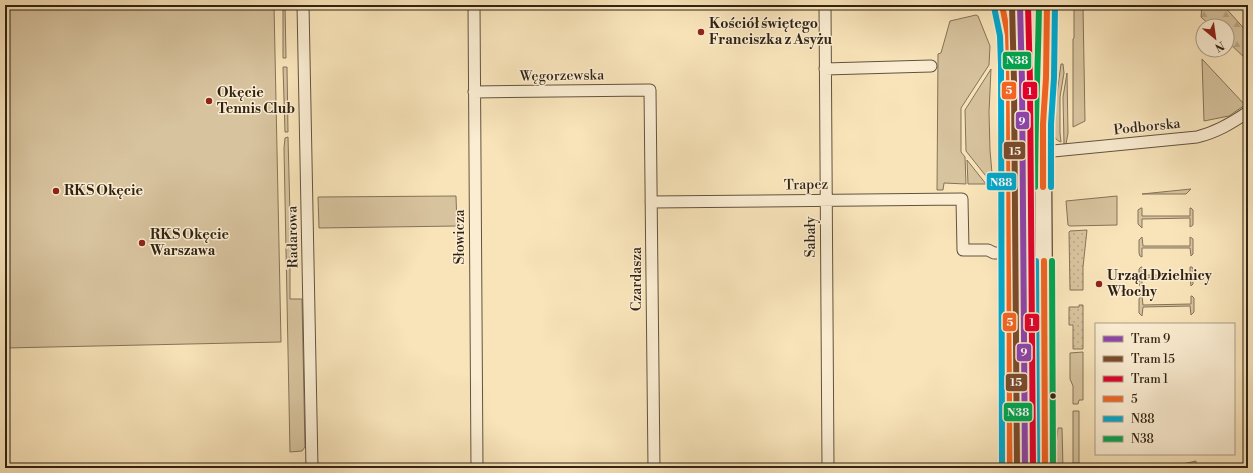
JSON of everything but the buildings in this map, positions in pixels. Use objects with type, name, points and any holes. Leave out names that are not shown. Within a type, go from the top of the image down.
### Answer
[{"type":"main road","points":[[1002,5],[1009,44],[1010,468]]},
{"type":"main road","points":[[1045,468],[1043,124],[1046,78],[1047,5]]},
{"type":"street","name":"Radarowa","points":[[303,5],[312,468]]},
{"type":"street","name":"Słowicza","points":[[474,5],[477,468]]},
{"type":"street","name":"Sabały","points":[[825,5],[828,468]]},
{"type":"street","points":[[825,69],[931,66]]},
{"type":"street","name":"Węgorzewska","points":[[474,92],[650,90]]},
{"type":"street","name":"Czardasza","points":[[650,90],[654,468]]},
{"type":"street","name":"Podborska","points":[[1043,152],[1197,137],[1217,131],[1248,112]]},
{"type":"street","name":"Trapez","points":[[652,202],[962,199],[963,250],[988,250],[994,253],[1010,253]]},
{"type":"green space","name":"RKS Okęcie Warszawa","points":[[5,5],[274,5],[281,342],[5,348]]},
{"type":"green space","points":[[283,5],[285,5],[286,58],[283,58]]},
{"type":"green space","points":[[1010,5],[1018,5],[1020,36],[1023,370],[1019,370],[1017,41]]},
{"type":"green space","points":[[1202,5],[1223,5],[1235,18],[1202,18]]},
{"type":"green space","points":[[1083,7],[1085,121],[1073,127],[1074,8]]},
{"type":"green space","points":[[976,15],[978,16],[990,46],[989,65],[961,108],[961,152],[965,157],[966,184],[944,183],[943,190],[937,190],[938,54],[941,53],[950,21]]},
{"type":"green space","points":[[1235,18],[1248,33],[1248,61],[1235,49]]},
{"type":"green space","points":[[1202,59],[1245,105],[1229,116],[1204,121]]},
{"type":"green space","points":[[1061,64],[1063,64],[1064,73],[1060,97],[1061,142],[1056,139],[1052,130]]},
{"type":"green space","points":[[1034,65],[1037,468],[1034,468],[1031,66]]},
{"type":"green space","points":[[283,67],[287,67],[288,132],[285,132]]},
{"type":"green space","points":[[991,69],[989,112],[993,185],[966,151],[965,110]]},
{"type":"green space","points":[[1067,73],[1068,133],[1066,144],[1064,144],[1063,97]]},
{"type":"green space","points":[[288,137],[291,252],[290,299],[302,299],[305,447],[302,451],[290,452],[284,148],[285,138]]},
{"type":"green space","points":[[967,160],[986,184],[968,184]]},
{"type":"green space","points":[[1191,189],[1186,194],[1142,194]]},
{"type":"green space","points":[[456,196],[457,226],[319,228],[318,197]]},
{"type":"green space","points":[[1117,196],[1117,225],[1068,225],[1066,201]]},
{"type":"green space","points":[[1141,208],[1142,216],[1190,216],[1191,208],[1193,210],[1193,225],[1190,227],[1190,218],[1142,219],[1142,228],[1138,224],[1138,210]]},
{"type":"green space","points":[[1087,230],[1083,267],[1083,290],[1070,290],[1069,232]]},
{"type":"green space","points":[[1142,237],[1143,246],[1190,246],[1190,237],[1193,239],[1193,254],[1191,256],[1190,248],[1142,248],[1142,257],[1139,253],[1139,240]]},
{"type":"green space","points":[[1141,267],[1142,275],[1190,275],[1190,267],[1192,267],[1193,284],[1191,286],[1190,277],[1142,278],[1142,286],[1140,286],[1139,269]]},
{"type":"green space","points":[[1141,296],[1143,305],[1191,304],[1192,296],[1194,298],[1194,312],[1191,315],[1190,306],[1143,307],[1142,316],[1139,313],[1139,299]]},
{"type":"green space","points":[[1079,305],[1083,305],[1083,349],[1073,349],[1073,325],[1069,325],[1069,307],[1079,307]]},
{"type":"green space","points":[[1083,352],[1083,400],[1079,400],[1078,404],[1073,404],[1073,386],[1070,379],[1070,353]]},
{"type":"green space","points":[[1073,411],[1079,411],[1079,463],[1073,463]]},
{"type":"green space","points":[[1058,428],[1062,428],[1063,468],[1055,468]]},
{"type":"green space","points":[[1196,461],[1196,468],[1165,468]]},
{"type":"tram line","name":"15","points":[[1012,5],[1017,468]]},
{"type":"tram line","name":"9","points":[[1020,5],[1025,468]]},
{"type":"tram line","name":"1","points":[[1028,5],[1033,468]]},
{"type":"transit line","name":"5","points":[[1002,5],[1008,35],[1009,65],[1010,468]]},
{"type":"transit line","name":"N38","points":[[1010,5],[1016,34],[1017,65],[1018,468]]},
{"type":"transit line","name":"N38","points":[[1035,187],[1039,5]]},
{"type":"transit line","name":"5","points":[[1043,187],[1043,124],[1046,78],[1047,5]]},
{"type":"transit line","name":"N88","points":[[1051,187],[1051,124],[1054,78],[1055,5]]},
{"type":"transit line","name":"N88","points":[[994,7],[1000,36],[1001,65],[1002,468]]},
{"type":"transit line","name":"N88","points":[[1036,261],[1037,468]]},
{"type":"transit line","name":"5","points":[[1044,261],[1045,468]]},
{"type":"transit line","name":"N38","points":[[1052,261],[1053,468]]},
{"type":"place","name":"Kościół świętego Franciszka z Asyżu","points":[[701,32]]},
{"type":"place","name":"Okęcie Tennis Club","points":[[209,101]]},
{"type":"place","name":"RKS Okęcie","points":[[56,191]]},
{"type":"place","name":"RKS Okęcie Warszawa","points":[[142,243]]},
{"type":"place","name":"Urząd Dzielnicy Włochy","points":[[1099,284]]}]
